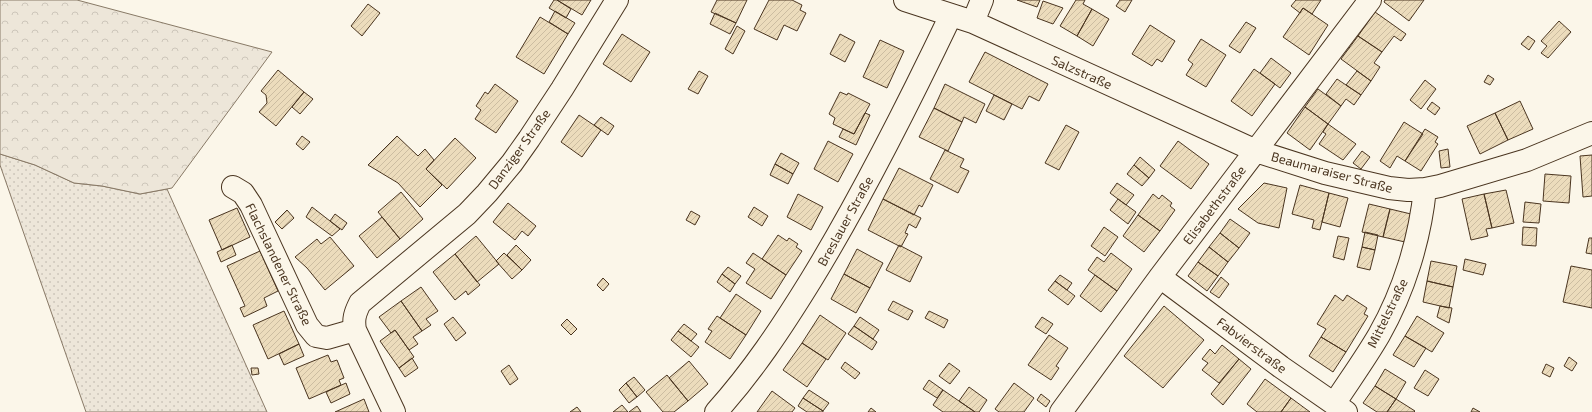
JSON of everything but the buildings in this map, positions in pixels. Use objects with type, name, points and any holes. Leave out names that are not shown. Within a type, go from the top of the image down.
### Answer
[{"type":"street","name":"Danziger Straße","points":[[355,330],[354,319],[360,304],[467,214],[512,163],[562,89],[617,0]]},
{"type":"street","name":"Salzstraße","points":[[905,0],[972,22],[1256,151]]},
{"type":"street","points":[[972,22],[982,0]]},
{"type":"street","name":"Elisabethstraße","points":[[1061,412],[1160,277],[1370,0]]},
{"type":"street","name":"Breslauer Straße","points":[[716,412],[739,387],[763,355],[824,258],[857,200],[922,75],[951,15]]},
{"type":"street","name":"Beaumaraiser Straße","points":[[1256,151],[1325,173],[1389,188],[1408,190],[1425,189],[1527,160],[1592,133]]},
{"type":"street","name":"Flachslandener Straße","points":[[233,187],[243,193],[251,205],[308,325],[316,336],[327,338],[355,330]]},
{"type":"street","name":"Mittelstraße","points":[[1340,408],[1395,304],[1407,272],[1417,237],[1423,209],[1425,189]]},
{"type":"street","name":"Fabvierstraße","points":[[1160,277],[1340,408]]},
{"type":"street","points":[[355,330],[394,412]]},
{"type":"green space","points":[[0,0],[77,0],[272,52],[172,188],[140,194],[102,186],[74,183],[35,165],[0,154]]},
{"type":"green space","points":[[0,154],[35,165],[74,183],[102,186],[140,194],[167,189],[267,412],[86,412],[0,165]]}]
